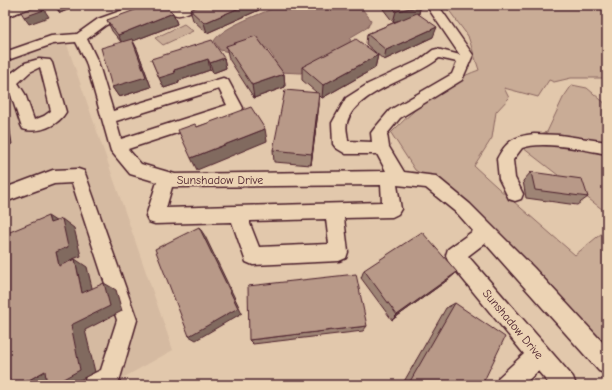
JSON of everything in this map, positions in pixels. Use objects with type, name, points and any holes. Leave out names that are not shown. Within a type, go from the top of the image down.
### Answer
[{"type":"street","points":[[5,14],[30,5]]},
{"type":"street","points":[[5,57],[51,40],[80,38],[102,22],[148,5]]},
{"type":"street","points":[[169,5],[177,12],[196,5]]},
{"type":"street","points":[[166,178],[155,216],[392,209],[394,178],[381,148],[379,133],[395,114],[457,77],[467,55],[432,5]]},
{"type":"street","name":"Sunshadow Drive","points":[[80,38],[92,62],[116,147],[136,169],[175,181],[394,178],[430,181],[464,209],[607,363]]},
{"type":"street","points":[[381,148],[346,148],[341,144],[339,123],[351,102],[373,87],[425,64],[437,53],[465,60]]},
{"type":"street","points":[[108,118],[223,83],[236,108],[116,147]]},
{"type":"street","points":[[515,194],[508,179],[506,159],[516,144],[528,140],[556,141],[607,148]]},
{"type":"street","points":[[5,195],[52,177],[78,176],[127,320],[110,377],[94,385]]},
{"type":"street","points":[[242,213],[242,230],[253,256],[339,252],[334,210]]},
{"type":"street","name":"Sunshadow Drive","points":[[485,232],[455,255],[566,385]]},
{"type":"street","points":[[507,385],[539,355]]},
{"type":"shaded area","points":[[281,5],[359,5],[371,20],[368,27],[351,37],[350,41],[358,46],[341,48],[301,73],[278,72],[272,62],[274,58],[267,48],[251,46],[229,52],[220,50],[214,41],[226,30],[244,20]]},
{"type":"shaded area","points":[[445,5],[607,5],[607,78],[571,78],[554,82],[549,80],[538,97],[504,88],[509,98],[496,112],[492,138],[474,166],[508,197],[510,201],[513,201],[575,255],[607,229],[607,351],[435,177],[423,175],[415,170],[391,133],[410,114],[442,89],[454,81],[479,70],[468,36]]},
{"type":"shaded area","points":[[184,24],[193,31],[163,45],[155,38]]},
{"type":"shaded area","points":[[66,42],[173,350],[110,385],[5,385],[5,60],[51,43]]},
{"type":"shaded area","points":[[572,85],[587,88],[607,105],[607,143],[537,135],[547,132],[563,98]]},
{"type":"shaded area","points":[[531,145],[557,146],[607,153],[607,213],[523,148]]},
{"type":"building","points":[[41,5],[44,10],[24,17],[21,12]]},
{"type":"building","points":[[149,5],[165,5],[173,13],[118,35],[107,20]]},
{"type":"building","points":[[201,5],[246,5],[204,23],[190,10]]},
{"type":"building","points":[[390,5],[420,5],[421,6],[396,11]]},
{"type":"building","points":[[417,13],[437,27],[386,50],[367,34]]},
{"type":"building","points":[[256,36],[284,74],[252,85],[226,46]]},
{"type":"building","points":[[132,39],[146,77],[112,87],[101,48]]},
{"type":"building","points":[[356,39],[378,55],[323,85],[302,67]]},
{"type":"building","points":[[212,40],[224,58],[210,63],[208,59],[174,70],[175,73],[159,78],[151,59]]},
{"type":"building","points":[[285,90],[319,93],[312,154],[273,150]]},
{"type":"building","points":[[251,107],[265,129],[191,158],[178,130],[195,124],[197,127]]},
{"type":"building","points":[[531,172],[582,179],[588,197],[535,190]]},
{"type":"building","points":[[48,216],[50,223],[62,219],[68,247],[56,252],[59,266],[75,259],[82,293],[104,283],[110,306],[71,325],[80,370],[52,385],[47,385],[45,371],[20,385],[5,385],[5,234]]},
{"type":"building","points":[[199,227],[238,308],[189,336],[155,249]]},
{"type":"building","points":[[422,232],[457,272],[397,315],[364,270]]},
{"type":"building","points":[[356,274],[367,326],[249,340],[248,286]]},
{"type":"building","points":[[455,303],[505,337],[482,385],[408,385]]}]
